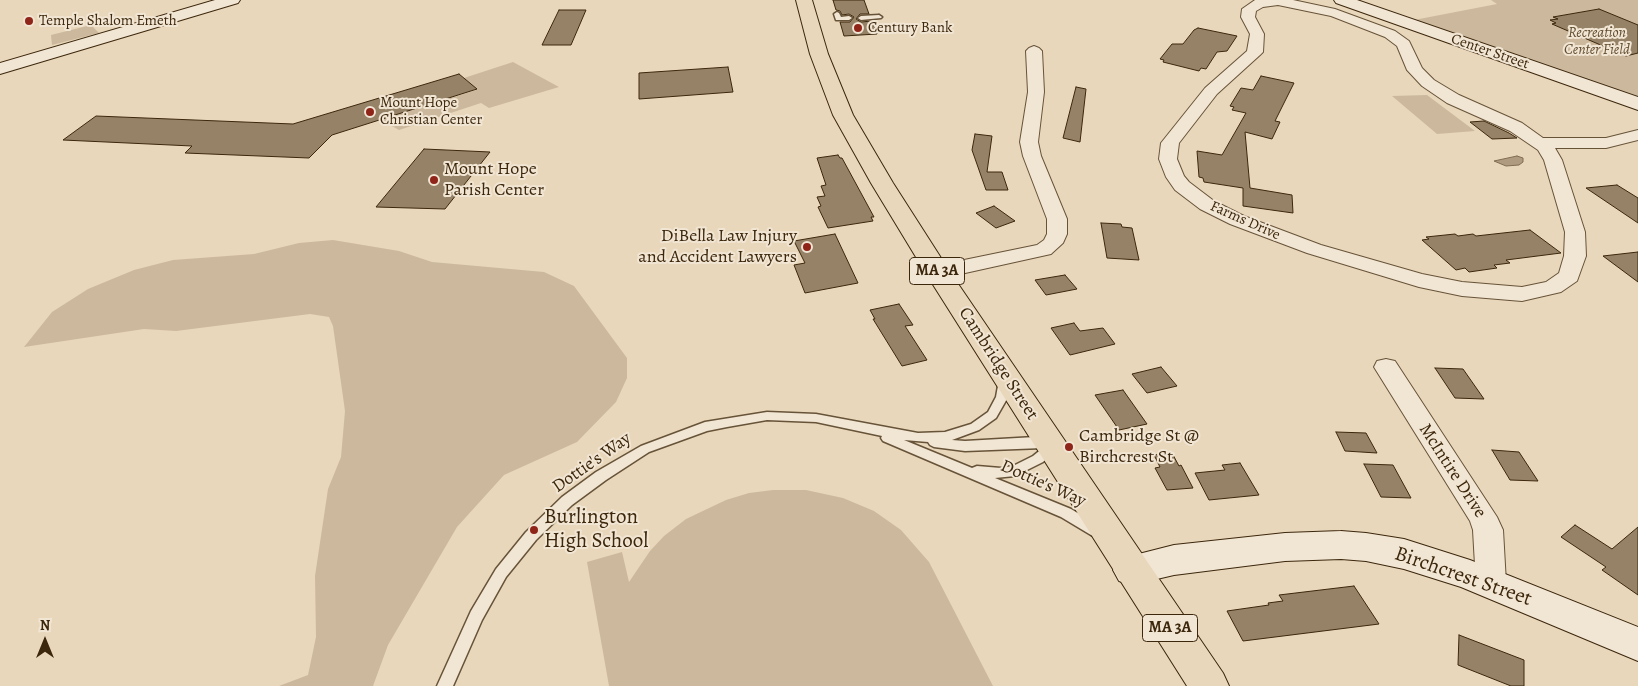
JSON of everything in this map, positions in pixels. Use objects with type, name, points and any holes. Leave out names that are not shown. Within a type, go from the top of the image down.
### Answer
[{"type":"main road","name":"Cambridge Street","points":[[804,0],[819,54],[843,115],[938,272],[1209,686]]},
{"type":"street","points":[[0,69],[232,0]]},
{"type":"street","name":"Center Street","points":[[1342,0],[1638,104]]},
{"type":"street","name":"Farms Drive","points":[[1274,1],[1292,2],[1335,12],[1387,32],[1404,44],[1415,70],[1428,83],[1453,99],[1516,127],[1541,143],[1552,157],[1572,220],[1576,244],[1575,256],[1572,271],[1562,282],[1544,290],[1522,294],[1470,290],[1419,280],[1324,252],[1276,235],[1222,213],[1193,195],[1175,177],[1168,159],[1170,143],[1178,130],[1211,91],[1255,52],[1257,34],[1248,17],[1249,9],[1254,5],[1274,1]]},
{"type":"street","points":[[938,272],[1044,250],[1053,244],[1059,227],[1032,156],[1029,142],[1036,92],[1034,51]]},
{"type":"street","points":[[1541,143],[1606,143],[1638,135]]},
{"type":"street","name":"McIntire Drive","points":[[1386,367],[1484,518],[1488,530],[1492,583]]},
{"type":"street","name":"Birchcrest Street","points":[[1124,557],[1174,560],[1285,547],[1341,545],[1366,547],[1404,554],[1492,583],[1638,644]]},
{"type":"lane","points":[[837,14],[838,19],[850,18]]},
{"type":"lane","points":[[861,18],[879,17]]},
{"type":"lane","name":"Dottie's Way","points":[[918,438],[945,437],[975,427],[985,420],[998,407],[1006,376]]},
{"type":"lane","name":"Dottie's Way","points":[[445,686],[476,616],[501,573],[531,536],[567,501],[601,476],[645,448],[678,435],[727,422],[767,416],[801,417],[853,425],[940,444],[965,446],[1035,442],[1050,444],[1048,451],[1043,455],[1015,471],[989,473],[951,465]]},
{"type":"lane","name":"Dottie's Way","points":[[853,425],[1066,513],[1124,557]]},
{"type":"green space","name":"Recreation Center Field","points":[[1491,0],[1638,0],[1638,99],[1414,20],[1497,4]]},
{"type":"green space","points":[[91,25],[99,33],[52,45],[51,35]]},
{"type":"green space","points":[[513,62],[559,87],[489,108],[481,103],[399,130],[381,120],[476,90],[464,78]]},
{"type":"green space","points":[[1427,95],[1475,131],[1437,134],[1392,96]]},
{"type":"green space","points":[[333,240],[399,251],[432,262],[544,272],[574,286],[627,358],[627,378],[616,402],[577,442],[504,475],[457,527],[388,645],[373,686],[279,686],[308,675],[316,637],[315,576],[328,489],[341,457],[345,411],[333,326],[329,317],[310,314],[176,331],[144,329],[24,347],[52,312],[88,289],[134,270],[173,260],[254,254],[299,243]]},
{"type":"green space","points":[[773,490],[806,490],[843,498],[874,511],[901,530],[929,562],[993,686],[609,686],[587,562],[622,552],[629,582],[650,551],[664,536],[686,519],[726,500],[749,493]]},
{"type":"shaded area","points":[[1517,156],[1523,158],[1523,162],[1519,165],[1506,166],[1494,161]]},
{"type":"building","points":[[833,0],[864,0],[869,14],[860,14],[856,19],[861,22],[872,21],[877,34],[844,36],[840,22],[850,22],[854,17],[849,14],[842,15],[840,11],[836,10]]},
{"type":"building","points":[[1599,9],[1638,25],[1638,53],[1626,56],[1552,24],[1556,23],[1550,20],[1558,19],[1553,17]]},
{"type":"building","points":[[559,10],[586,10],[571,45],[542,45]]},
{"type":"building","points":[[1198,28],[1237,36],[1227,51],[1217,52],[1206,69],[1201,68],[1199,71],[1163,62],[1164,60],[1160,59],[1172,44],[1183,44],[1194,30]]},
{"type":"building","points":[[728,67],[733,92],[639,99],[639,73]]},
{"type":"building","name":"Mount Hope Christian Center","points":[[459,74],[477,89],[332,135],[309,158],[185,153],[192,146],[63,140],[96,116],[293,124]]},
{"type":"building","points":[[1261,76],[1294,83],[1275,121],[1280,122],[1272,139],[1245,132],[1250,188],[1292,195],[1293,213],[1243,206],[1243,188],[1204,182],[1203,178],[1199,177],[1197,151],[1222,155],[1246,113],[1232,110],[1234,107],[1230,106],[1241,88],[1253,90]]},
{"type":"building","points":[[1076,87],[1086,89],[1080,142],[1063,138]]},
{"type":"building","points":[[1484,121],[1517,138],[1492,139],[1470,122]]},
{"type":"building","points":[[975,134],[992,136],[987,172],[1002,172],[1008,190],[986,190],[972,150]]},
{"type":"building","name":"Mount Hope Parish Center","points":[[424,149],[490,152],[445,209],[376,207]]},
{"type":"building","points":[[838,155],[842,158],[874,217],[871,217],[873,221],[828,228],[818,207],[821,206],[817,197],[825,196],[821,186],[826,185],[817,158]]},
{"type":"building","points":[[1617,185],[1638,198],[1638,223],[1586,188]]},
{"type":"building","points":[[994,206],[1015,221],[996,228],[976,213]]},
{"type":"building","points":[[1101,223],[1121,224],[1122,227],[1132,228],[1139,260],[1107,258]]},
{"type":"building","points":[[1530,230],[1561,253],[1506,260],[1510,263],[1494,265],[1497,268],[1469,272],[1465,268],[1456,270],[1422,240],[1429,239],[1426,237],[1455,234],[1458,236],[1473,234],[1476,236]]},
{"type":"building","points":[[835,234],[858,283],[805,293],[794,265],[805,263],[794,241]]},
{"type":"building","points":[[1638,252],[1638,282],[1603,256]]},
{"type":"building","points":[[1065,275],[1077,289],[1046,295],[1035,280]]},
{"type":"building","points":[[899,304],[913,325],[905,326],[927,360],[902,366],[873,319],[875,319],[870,310]]},
{"type":"building","points":[[1074,323],[1080,331],[1103,328],[1115,344],[1070,355],[1051,328]]},
{"type":"building","points":[[1161,367],[1177,386],[1147,393],[1132,374]]},
{"type":"building","points":[[1435,368],[1463,369],[1484,399],[1455,398]]},
{"type":"building","points":[[1123,390],[1147,424],[1119,430],[1095,395]]},
{"type":"building","points":[[1336,432],[1366,433],[1377,453],[1345,451]]},
{"type":"building","points":[[1492,450],[1519,452],[1538,481],[1510,480]]},
{"type":"building","points":[[1172,453],[1179,466],[1181,465],[1193,488],[1167,490],[1155,468],[1160,467],[1154,455]]},
{"type":"building","points":[[1240,463],[1259,495],[1209,500],[1195,473],[1225,470],[1222,465]]},
{"type":"building","points":[[1364,464],[1393,465],[1411,498],[1381,497]]},
{"type":"building","points":[[1575,525],[1612,549],[1638,527],[1638,595],[1602,570],[1606,567],[1561,537]]},
{"type":"building","points":[[1354,586],[1379,624],[1243,641],[1227,611],[1283,601],[1279,595]]},
{"type":"building","points":[[1459,635],[1524,660],[1524,686],[1511,686],[1458,665]]},
{"type":"place","name":"Temple Shalom Emeth","points":[[29,21]]},
{"type":"place","name":"Century Bank","points":[[858,28]]},
{"type":"place","name":"Mount Hope Christian Center","points":[[370,112]]},
{"type":"place","name":"Mount Hope Parish Center","points":[[434,180]]},
{"type":"place","name":"DiBella Law Injury and Accident Lawyers","points":[[807,247]]},
{"type":"place","name":"Cambridge St @ Birchcrest St","points":[[1069,447]]},
{"type":"place","name":"Burlington High School","points":[[534,530]]}]
